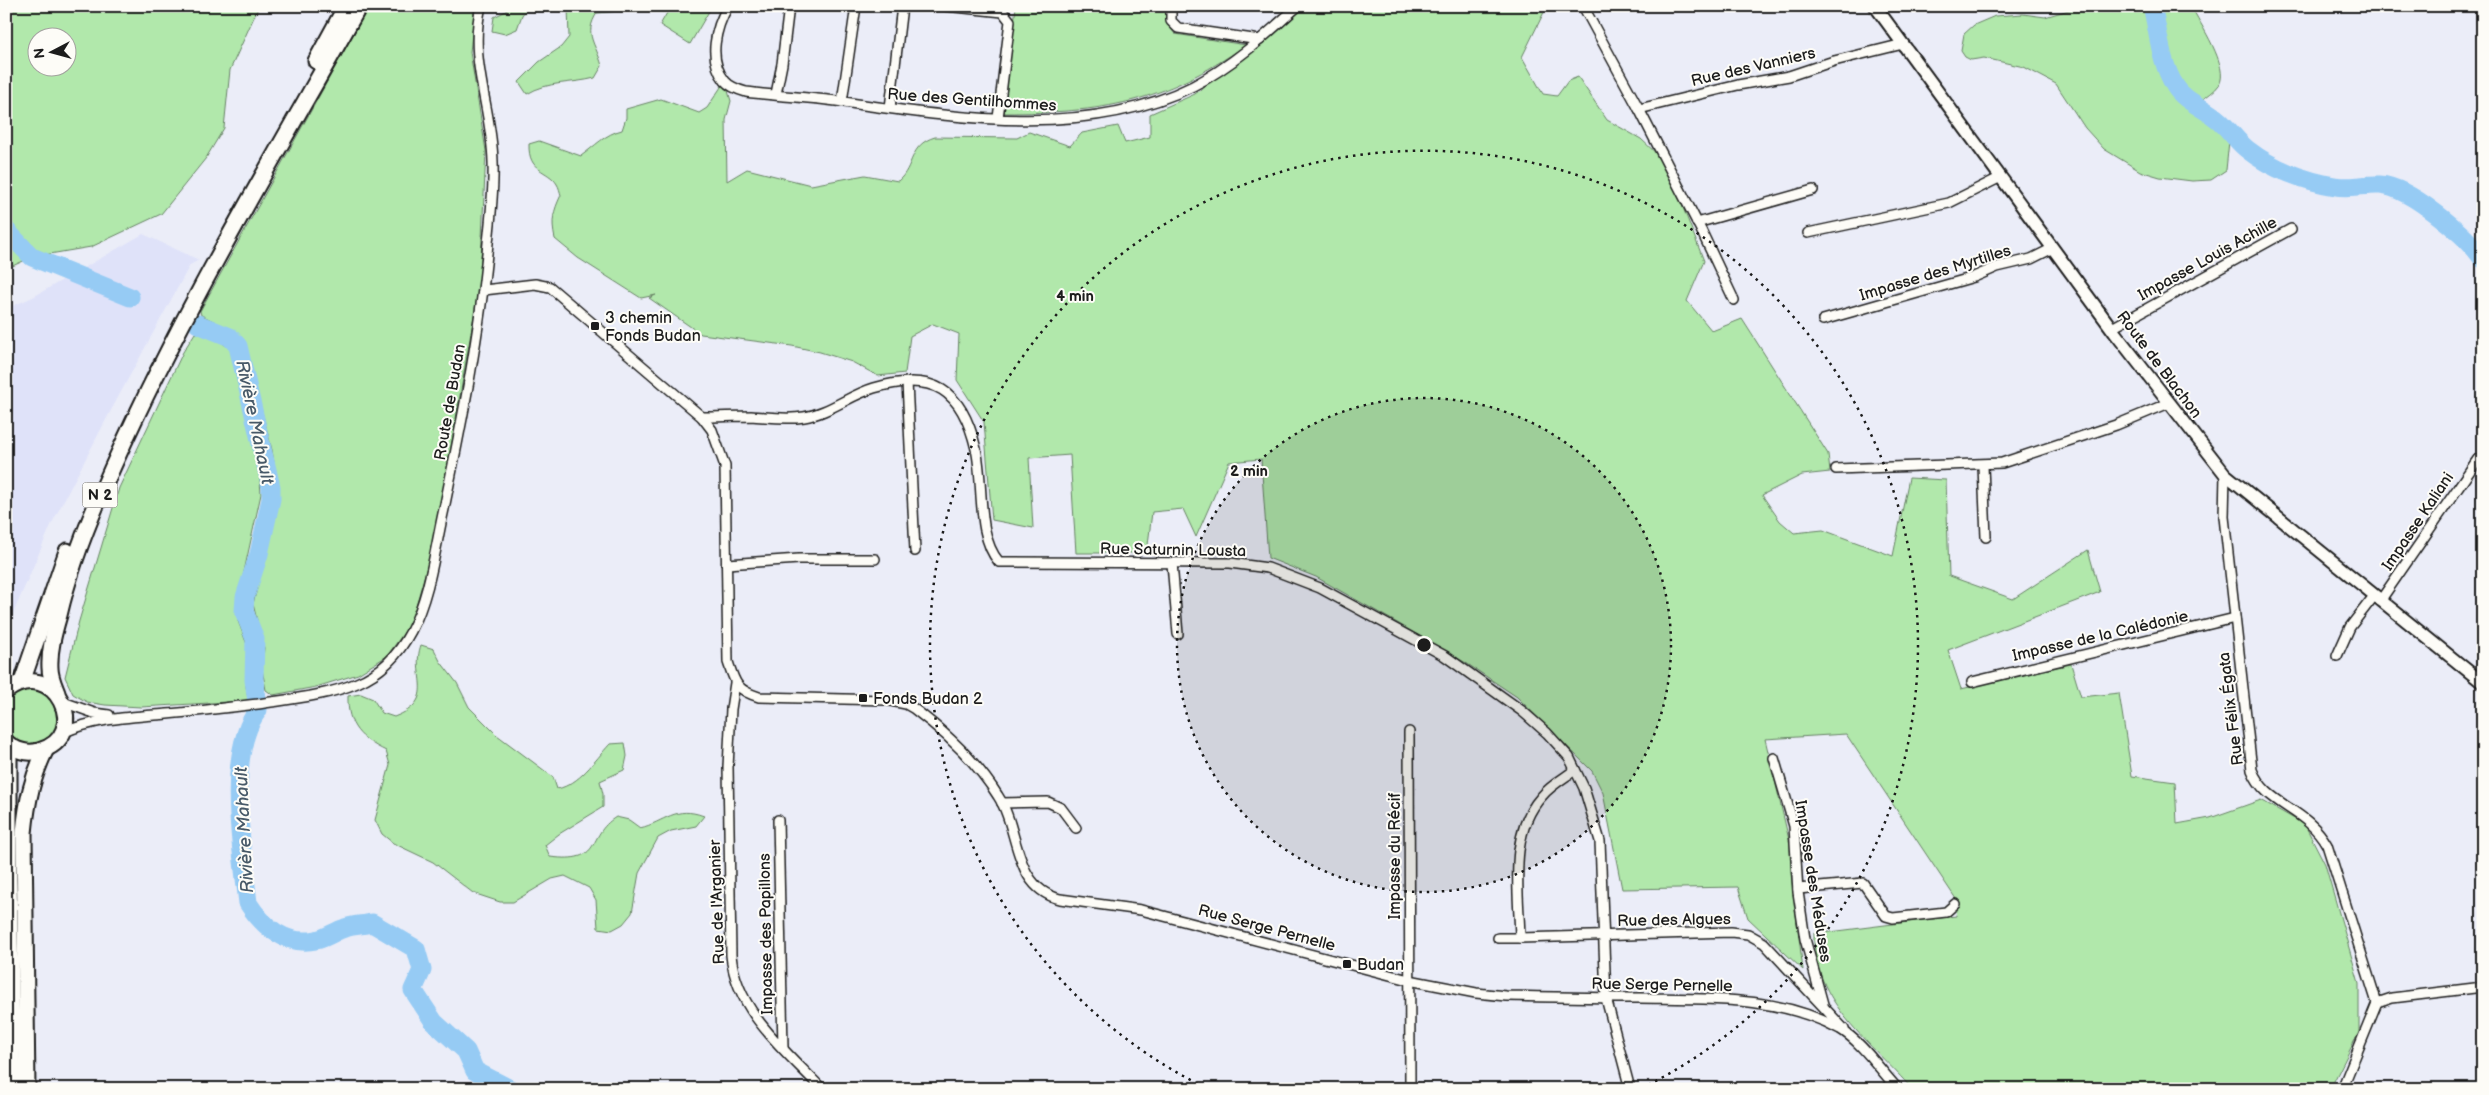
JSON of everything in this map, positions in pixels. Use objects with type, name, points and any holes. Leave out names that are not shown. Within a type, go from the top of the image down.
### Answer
[{"type":"highway","name":"N 2","points":[[22,682],[66,556],[139,393],[182,306],[346,6]]},
{"type":"highway","name":"N 2","points":[[62,732],[66,717],[51,679],[51,649],[62,600],[77,554],[116,458],[163,359],[359,6]]},
{"type":"highway","points":[[6,691],[22,682],[35,681],[47,685],[60,698]]},
{"type":"highway","points":[[14,1089],[8,744],[21,751],[34,752],[46,749],[56,742],[62,732]]},
{"type":"highway","points":[[27,1089],[24,833],[26,803],[33,775],[46,749]]},
{"type":"street","name":"Route de Budan","points":[[119,716],[167,714],[244,705],[332,691],[356,683],[379,671],[397,652],[411,631],[420,609],[432,563],[462,422],[484,290],[493,164],[490,123],[476,47],[480,6]]},
{"type":"street","name":"Rue des Gentilhommes","points":[[728,6],[718,25],[715,39],[716,56],[725,81],[733,87],[746,92],[890,108],[998,118],[1059,121],[1121,111],[1192,86],[1220,70],[1260,40],[1298,6]]},
{"type":"street","points":[[776,94],[782,64],[789,6]]},
{"type":"street","points":[[842,102],[856,6]]},
{"type":"street","points":[[890,108],[902,6]]},
{"type":"street","points":[[945,6],[1003,12],[1010,21],[998,118]]},
{"type":"street","points":[[1171,6],[1172,22],[1178,28],[1260,40]]},
{"type":"street","points":[[1583,6],[1639,109],[1734,300]]},
{"type":"street","name":"Route de Blachon","points":[[1875,6],[2112,328],[2225,474],[2483,683]]},
{"type":"street","name":"Rue des Vanniers","points":[[1639,109],[1738,85],[1789,76],[1903,44]]},
{"type":"street","points":[[1808,233],[1949,203],[2001,177]]},
{"type":"street","points":[[1697,223],[1813,190]]},
{"type":"street","name":"Impasse Louis Achille","points":[[2112,328],[2291,229]]},
{"type":"street","name":"Impasse des Myrtilles","points":[[1823,320],[1974,277],[1997,267],[2031,259],[2053,248]]},
{"type":"street","points":[[484,290],[534,284],[550,287],[702,416],[712,430],[725,466],[728,662],[736,683]]},
{"type":"street","points":[[907,382],[915,551]]},
{"type":"street","name":"Rue Saturnin Lousta","points":[[702,416],[751,416],[787,419],[806,417],[873,388],[907,382],[926,383],[942,388],[964,413],[976,448],[989,548],[999,562],[1230,563],[1268,568],[1320,588],[1445,656],[1522,711],[1547,733],[1569,757],[1590,803],[1600,841],[1606,998],[1630,1089]]},
{"type":"street","points":[[1836,469],[1983,466],[2028,456],[2116,425],[2169,403]]},
{"type":"street","name":"Impasse Kaliani","points":[[2336,656],[2350,627],[2377,598],[2478,459]]},
{"type":"street","points":[[1983,466],[1986,537]]},
{"type":"street","name":"Rue Félix Égata","points":[[2225,474],[2224,509],[2252,770],[2257,782],[2266,792],[2308,821],[2327,845],[2377,1002]]},
{"type":"street","points":[[727,564],[798,559],[875,559]]},
{"type":"street","points":[[1172,563],[1178,634]]},
{"type":"street","name":"Impasse de la Calédonie","points":[[1972,682],[2235,618]]},
{"type":"street","name":"Rue Serge Pernelle","points":[[736,683],[746,693],[759,697],[871,699],[906,704],[921,714],[960,750],[992,787],[1002,803],[1027,874],[1041,890],[1052,897],[1164,914],[1408,980],[1490,995],[1707,999],[1756,1002],[1787,1008],[1815,1018],[1851,1037],[1898,1089]]},
{"type":"street","name":"Rue de l'Arganier","points":[[736,683],[731,709],[728,767],[732,966],[737,985],[750,1008],[783,1048],[822,1089]]},
{"type":"street","points":[[60,698],[94,713],[119,716]]},
{"type":"street","points":[[62,732],[93,721],[119,716]]},
{"type":"street","name":"Impasse du Récif","points":[[1409,732],[1408,980],[1410,1089]]},
{"type":"street","name":"Impasse des Méduses","points":[[1774,758],[1794,826],[1798,889],[1805,938],[1825,1008]]},
{"type":"street","points":[[1520,938],[1519,863],[1522,830],[1533,807],[1542,795],[1576,770]]},
{"type":"street","points":[[1002,803],[1048,802],[1061,808],[1076,828]]},
{"type":"street","name":"Impasse des Papillons","points":[[778,820],[783,1048]]},
{"type":"street","points":[[1798,889],[1863,883],[1886,916],[1893,918],[1946,912],[1955,904]]},
{"type":"street","name":"Rue des Algues","points":[[1498,938],[1730,932],[1748,934],[1772,950],[1851,1037]]},
{"type":"street","points":[[2342,1089],[2377,1002],[2392,998],[2483,987]]},
{"type":"shaded area","points":[[143,234],[199,260],[190,265],[52,523],[6,630],[6,309],[33,297]]},
{"type":"green space","points":[[6,6],[259,6],[230,70],[224,128],[206,158],[161,214],[91,247],[32,257],[6,269]]},
{"type":"green space","points":[[369,6],[475,6],[470,52],[486,151],[480,281],[435,539],[411,623],[387,656],[358,674],[316,687],[273,695],[266,690],[262,669],[264,648],[253,604],[276,516],[279,494],[272,450],[246,350],[233,333],[201,315],[200,311]]},
{"type":"green space","points":[[507,6],[529,6],[522,15],[517,29],[505,34],[492,31],[494,17],[506,11]]},
{"type":"green space","points":[[566,6],[646,6],[644,9],[597,13],[591,27],[591,33],[602,66],[595,78],[543,87],[527,94],[519,82],[539,62],[561,47],[569,37],[568,7]]},
{"type":"green space","points":[[671,6],[712,6],[690,44],[660,25]]},
{"type":"green space","points":[[1016,6],[1166,6],[1167,24],[1175,34],[1246,45],[1216,65],[1187,80],[1131,101],[1072,111],[1004,113]]},
{"type":"green space","points":[[1307,6],[1547,6],[1522,57],[1543,94],[1557,96],[1568,81],[1578,77],[1607,120],[1641,139],[1659,156],[1671,177],[1704,261],[1687,301],[1712,331],[1742,319],[1828,454],[1830,472],[1802,475],[1762,495],[1780,521],[1794,533],[1823,530],[1893,556],[1909,478],[1946,480],[1949,576],[2013,599],[2088,550],[2100,592],[1948,650],[1961,689],[2071,664],[2081,697],[2119,693],[2132,776],[2175,782],[2177,824],[2210,818],[2261,800],[2305,825],[2325,864],[2359,983],[2359,1032],[2330,1089],[1912,1089],[1847,1020],[1834,1001],[1823,980],[1816,958],[1814,934],[1956,916],[1958,902],[1846,734],[1765,739],[1790,844],[1791,874],[1803,970],[1748,918],[1738,887],[1622,889],[1603,793],[1592,771],[1517,697],[1466,663],[1316,577],[1268,558],[1261,459],[1229,462],[1196,537],[1183,509],[1152,512],[1147,553],[1076,553],[1070,455],[1029,458],[1033,528],[992,520],[984,422],[957,380],[959,334],[933,324],[910,336],[905,373],[878,376],[852,362],[820,352],[792,346],[701,334],[649,298],[656,295],[641,298],[578,258],[555,239],[554,217],[561,195],[560,191],[553,179],[535,165],[530,153],[529,144],[539,141],[581,156],[605,137],[622,130],[626,118],[626,109],[661,99],[699,113],[707,108],[725,81],[731,101],[726,120],[727,181],[747,169],[811,185],[865,175],[898,181],[920,145],[935,137],[1017,138],[1029,132],[1070,146],[1082,133],[1118,126],[1125,143],[1150,137],[1150,114],[1195,94]]},
{"type":"green space","points":[[2082,6],[2191,6],[2221,68],[2219,85],[2202,100],[2202,113],[2213,122],[2229,141],[2226,170],[2211,180],[2192,181],[2160,177],[2140,171],[2104,149],[2085,128],[2056,84],[2024,67],[1984,58],[1971,60],[1965,57],[1961,51],[1964,34],[1974,25],[1995,16],[2023,14],[2045,17]]},
{"type":"green space","points":[[195,333],[207,335],[218,340],[235,356],[258,452],[261,494],[238,599],[238,621],[249,650],[246,686],[248,699],[244,701],[141,707],[87,702],[73,694],[65,677],[79,621],[119,488],[183,352]]},
{"type":"green space","points":[[421,645],[434,649],[440,661],[457,683],[469,707],[497,735],[553,777],[557,789],[580,777],[610,744],[625,743],[627,756],[624,770],[600,781],[603,807],[559,834],[545,845],[550,857],[567,858],[579,856],[587,852],[600,832],[616,817],[629,820],[640,828],[678,813],[694,813],[704,816],[696,826],[671,831],[658,838],[639,873],[632,913],[623,924],[612,930],[598,928],[596,900],[589,888],[565,876],[552,879],[513,902],[500,902],[473,893],[433,862],[393,843],[382,834],[375,820],[390,765],[386,751],[369,742],[357,730],[350,716],[348,696],[361,694],[373,699],[382,713],[394,717],[408,710],[416,703],[419,695],[418,667]]},
{"type":"green space","points":[[30,690],[40,692],[49,698],[55,707],[57,717],[55,727],[49,736],[40,742],[30,744],[20,742],[11,736],[5,727],[3,717],[5,707],[11,698],[20,692]]},
{"type":"waterway","points":[[2152,6],[2163,57],[2175,86],[2188,100],[2211,114],[2257,157],[2289,173],[2324,184],[2341,187],[2380,185],[2406,194],[2451,226],[2483,259]]},
{"type":"waterway","name":"Rivière Mahault","points":[[6,230],[32,257],[130,297]]},
{"type":"waterway","name":"Rivière Mahault","points":[[198,324],[230,337],[238,346],[271,487],[271,499],[259,554],[245,597],[244,611],[255,639],[254,680],[258,710],[248,729],[242,751],[239,776],[238,803],[248,903],[268,927],[276,933],[295,940],[316,940],[348,927],[372,923],[416,949],[422,970],[413,990],[434,1022],[466,1051],[475,1071],[510,1089]]},
{"type":"place","name":"3 chemin Fonds Budan","points":[[595,326]]},
{"type":"place","name":"Fonds Budan 2","points":[[863,698]]},
{"type":"place","name":"Budan","points":[[1347,964]]}]
